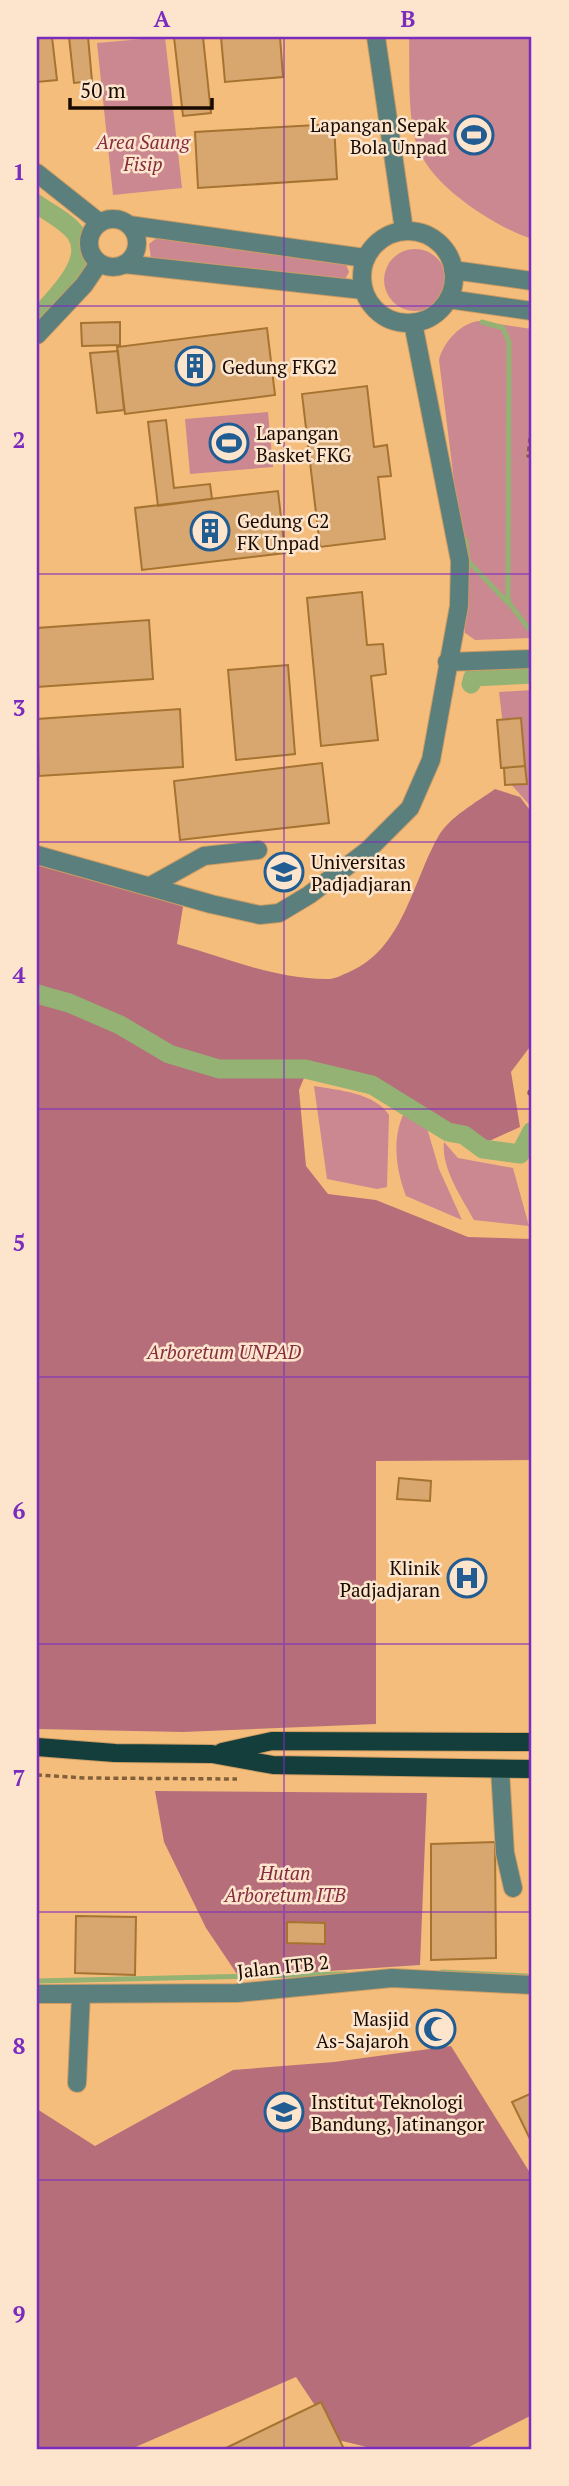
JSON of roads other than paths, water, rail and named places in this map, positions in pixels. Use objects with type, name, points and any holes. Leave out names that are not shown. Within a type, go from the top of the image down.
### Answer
[{"type":"main road","points":[[212,1754],[272,1741],[532,1742]]},
{"type":"main road","points":[[37,1746],[115,1754],[212,1754],[273,1765],[532,1769]]},
{"type":"lane","points":[[376,37],[404,230]]},
{"type":"lane","points":[[37,173],[100,223]]},
{"type":"lane","points":[[363,290],[124,264],[111,267],[99,263],[92,254],[89,243],[92,231],[100,223],[110,219],[129,225],[365,258]]},
{"type":"lane","points":[[124,264],[136,251],[135,232],[129,225]]},
{"type":"lane","points":[[404,230],[417,231],[442,245],[453,270],[448,299],[433,315],[413,323],[388,319],[377,312],[363,290],[361,274],[365,258],[374,244],[388,235],[404,230]]},
{"type":"lane","points":[[37,335],[84,285],[99,263]]},
{"type":"lane","points":[[453,270],[532,281]]},
{"type":"lane","points":[[448,299],[532,311]]},
{"type":"lane","points":[[37,855],[236,910],[260,915],[279,913],[357,859],[410,808],[431,760],[447,662],[460,606],[460,561],[413,323]]},
{"type":"lane","points":[[447,662],[529,659]]},
{"type":"lane","points":[[152,885],[204,856],[258,850]]},
{"type":"lane","points":[[500,1769],[505,1853],[513,1888]]},
{"type":"lane","name":"Jalan ITB 2","points":[[37,1994],[237,1993],[392,1978],[532,1985]]},
{"type":"lane","points":[[77,2083],[81,1994]]},
{"type":"waterway","points":[[37,204],[68,225],[76,234],[80,245],[80,256],[70,279],[37,318]]},
{"type":"waterway","points":[[482,322],[503,328],[509,342],[508,596],[509,603],[532,633]]},
{"type":"waterway","points":[[466,540],[468,561],[507,602]]},
{"type":"waterway","points":[[471,684],[473,677],[532,674]]},
{"type":"waterway","points":[[37,994],[69,1003],[120,1025],[169,1054],[219,1069],[305,1069],[372,1085],[448,1132],[464,1135],[483,1149],[520,1154],[532,1131]]},
{"type":"waterway","points":[[442,1972],[527,1976]]},
{"type":"waterway","points":[[37,1981],[345,1974]]},
{"type":"place","name":"Lapangan Sepak Bola Unpad","points":[[474,135]]},
{"type":"place","name":"Gedung FKG2","points":[[195,366]]},
{"type":"place","name":"Lapangan Basket FKG","points":[[229,443]]},
{"type":"place","name":"Gedung C2 FK Unpad","points":[[210,531]]},
{"type":"place","name":"Universitas Padjadjaran","points":[[284,872]]},
{"type":"place","name":"Klinik Padjadjaran","points":[[467,1578]]},
{"type":"place","name":"Masjid As-Sajaroh","points":[[436,2029]]},
{"type":"place","name":"Institut Teknologi Bandung, Jatinangor","points":[[284,2112]]},
{"type":"park label","name":"Area Saung Fisip","points":[[143,152]]},
{"type":"park label","name":"Arboretum UNPAD","points":[[224,1351]]},
{"type":"park label","name":"Hutan Arboretum ITB","points":[[285,1883]]}]
